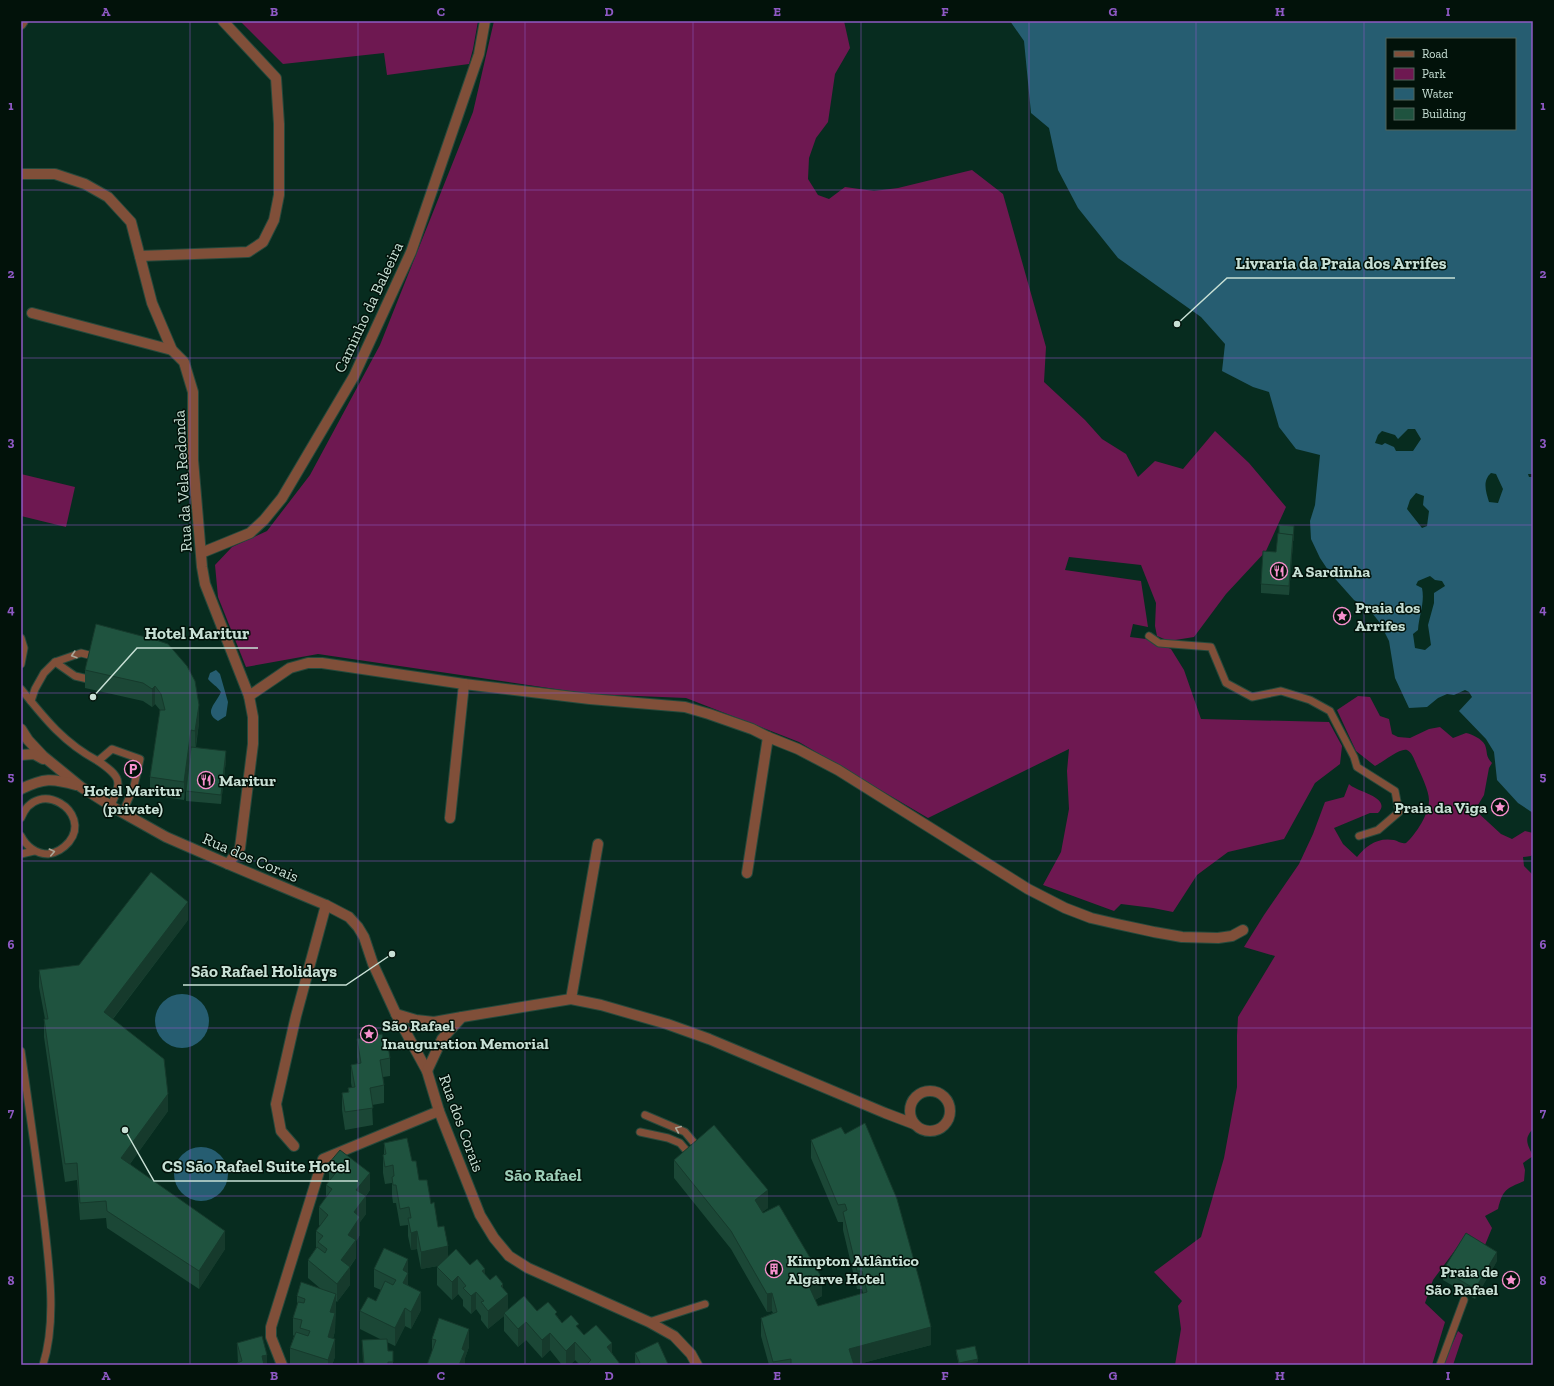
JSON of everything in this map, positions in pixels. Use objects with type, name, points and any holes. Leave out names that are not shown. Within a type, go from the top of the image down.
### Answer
[{"type":"street","points":[[140,256],[248,252],[263,242],[274,220],[279,195],[279,124],[276,78],[224,21]]},
{"type":"street","name":"Caminho da Baleeira","points":[[201,553],[250,533],[264,520],[282,498],[354,376],[411,252],[479,54],[485,21]]},
{"type":"street","name":"Rua da Vela Redonda","points":[[21,174],[55,174],[85,184],[108,197],[131,222],[152,303],[172,350],[184,362],[193,392],[194,460],[201,553],[205,584],[249,696],[253,716],[253,744],[240,848],[228,864]]},
{"type":"street","points":[[32,313],[172,350]]},
{"type":"street","points":[[249,696],[290,668],[308,663],[322,663],[464,684],[590,699],[686,707],[752,729],[798,749],[838,770],[1028,889],[1065,908],[1091,918],[1182,937],[1218,938],[1232,936],[1243,930]]},
{"type":"street","points":[[450,818],[464,684]]},
{"type":"street","points":[[21,729],[28,740],[50,762],[81,787]]},
{"type":"street","points":[[747,873],[768,737]]},
{"type":"street","points":[[21,754],[34,754],[50,762]]},
{"type":"street","points":[[21,781],[57,780],[81,787]]},
{"type":"street","points":[[21,789],[37,781]]},
{"type":"street","name":"Rua dos Corais","points":[[81,787],[166,837],[326,905],[349,917],[358,927],[364,938],[373,964],[396,1014],[427,1071],[439,1111],[480,1215],[494,1238],[509,1256],[528,1268],[649,1322],[674,1336],[691,1354],[698,1365]]},
{"type":"street","points":[[571,1000],[598,844]]},
{"type":"street","points":[[294,1146],[281,1131],[276,1104],[296,1016],[326,905]]},
{"type":"street","points":[[396,1014],[416,1020],[434,1022],[571,1000],[601,1005],[667,1024],[709,1039],[885,1114],[914,1124],[920,1129],[927,1131],[935,1131],[942,1128],[947,1123],[950,1116],[950,1108],[944,1095],[930,1090],[922,1092],[916,1096],[912,1102],[910,1110],[914,1124]]},
{"type":"street","points":[[427,1071],[442,1039],[462,1017]]},
{"type":"street","points":[[282,1365],[272,1337],[271,1327],[323,1159],[439,1111]]},
{"type":"lane","points":[[1149,636],[1159,643],[1211,647],[1226,683],[1252,696],[1281,691],[1310,700],[1330,711],[1354,757],[1357,767],[1395,791],[1399,812],[1378,830],[1359,836]]},
{"type":"lane","points":[[21,638],[24,648],[21,664]]},
{"type":"lane","points":[[31,701],[35,689],[44,673],[55,662],[81,653],[93,656]]},
{"type":"lane","points":[[55,662],[76,676],[88,679]]},
{"type":"lane","points":[[21,689],[53,727],[67,741],[84,754],[112,770],[119,781],[118,792],[111,805]]},
{"type":"lane","points":[[98,761],[112,749],[140,759],[134,786],[123,812]]},
{"type":"lane","points":[[21,818],[24,810],[31,804],[48,798],[57,800],[69,809],[73,818],[74,833],[64,848],[58,851],[49,854],[34,851],[21,854]]},
{"type":"lane","points":[[21,836],[27,845],[34,851]]},
{"type":"lane","points":[[21,1051],[51,1281],[49,1325],[46,1356],[43,1365]]},
{"type":"lane","points":[[646,1115],[685,1132],[702,1154]]},
{"type":"lane","points":[[640,1132],[668,1138],[680,1143],[695,1160]]},
{"type":"lane","points":[[1440,1365],[1464,1300]]},
{"type":"lane","points":[[649,1322],[706,1304]]},
{"type":"green space","points":[[240,21],[478,21],[469,64],[387,75],[384,53],[283,64]]},
{"type":"green space","points":[[494,21],[844,21],[850,48],[835,74],[828,122],[816,138],[809,158],[808,179],[818,195],[829,199],[845,187],[874,191],[898,188],[972,170],[1003,194],[1046,347],[1044,382],[1085,420],[1102,439],[1126,454],[1138,477],[1155,461],[1183,469],[1215,431],[1249,463],[1286,507],[1266,551],[1226,594],[1194,637],[1169,641],[1157,636],[1155,626],[1156,603],[1141,565],[1069,557],[1065,570],[1141,581],[1148,627],[1133,624],[1130,637],[1146,639],[1171,649],[1184,670],[1201,719],[1329,722],[1342,746],[1340,764],[1315,783],[1284,839],[1228,852],[1197,875],[1173,912],[1121,904],[1114,911],[1043,885],[1061,852],[1069,809],[1067,771],[1069,749],[928,818],[799,742],[686,698],[589,694],[318,654],[246,667],[218,597],[215,565],[232,547],[267,531],[310,475],[380,345],[473,112]]},
{"type":"green space","points":[[21,474],[75,487],[66,527],[21,516]]},
{"type":"green space","points":[[1358,696],[1370,697],[1380,716],[1389,719],[1392,734],[1398,737],[1410,738],[1429,729],[1440,727],[1453,738],[1466,733],[1479,739],[1484,743],[1492,763],[1489,768],[1484,795],[1475,810],[1501,834],[1512,839],[1525,831],[1533,833],[1533,853],[1531,856],[1523,857],[1524,866],[1533,875],[1533,1129],[1528,1136],[1527,1142],[1533,1156],[1523,1163],[1525,1170],[1524,1181],[1506,1190],[1498,1209],[1485,1216],[1492,1228],[1485,1245],[1464,1238],[1433,1280],[1425,1303],[1445,1322],[1432,1365],[1175,1365],[1181,1329],[1178,1306],[1182,1301],[1154,1272],[1201,1237],[1224,1158],[1237,1087],[1238,1017],[1275,956],[1244,947],[1299,864],[1313,834],[1325,802],[1344,797],[1349,784],[1372,796],[1381,803],[1378,813],[1370,813],[1334,828],[1343,844],[1357,857],[1364,849],[1377,841],[1388,839],[1406,843],[1414,834],[1427,811],[1429,796],[1423,778],[1409,751],[1400,751],[1375,766],[1356,751],[1337,710]]},
{"type":"green space","points":[[1458,1331],[1463,1335],[1453,1365],[1443,1365]]},
{"type":"water","points":[[1010,21],[1533,21],[1533,474],[1528,474],[1529,477],[1533,477],[1533,813],[1518,803],[1497,780],[1494,752],[1486,739],[1459,711],[1472,697],[1469,692],[1465,690],[1454,695],[1447,694],[1438,698],[1427,707],[1409,708],[1395,678],[1389,641],[1380,623],[1369,609],[1354,600],[1330,573],[1320,558],[1311,539],[1310,521],[1315,505],[1320,455],[1296,449],[1279,427],[1269,392],[1253,387],[1222,371],[1225,344],[1201,317],[1118,258],[1078,208],[1058,170],[1049,128],[1031,113],[1024,41]],"holes":[[[1408,429],[1415,429],[1421,439],[1413,451],[1396,451],[1394,447],[1385,443],[1382,445],[1375,443],[1378,435],[1382,431],[1395,435],[1398,439]],[[1491,473],[1496,474],[1503,489],[1498,503],[1489,502],[1487,494],[1486,480]],[[1416,493],[1424,496],[1423,505],[1429,511],[1427,526],[1422,528],[1407,509],[1410,500]],[[1430,576],[1435,580],[1442,581],[1445,586],[1434,593],[1434,603],[1428,625],[1431,645],[1425,650],[1415,648],[1413,634],[1418,630],[1423,599],[1422,588],[1416,585],[1418,581]]]},
{"type":"water","points":[[216,670],[220,674],[228,702],[226,716],[218,721],[211,714],[211,711],[221,692],[208,679],[210,673]]},
{"type":"water","points":[[182,994],[192,996],[201,1002],[207,1011],[209,1021],[207,1031],[201,1040],[192,1046],[182,1048],[172,1046],[163,1040],[157,1031],[155,1021],[157,1011],[163,1002],[172,996]]},
{"type":"water","points":[[201,1147],[211,1149],[220,1155],[226,1164],[228,1174],[226,1184],[220,1193],[211,1199],[201,1201],[191,1199],[182,1193],[176,1184],[174,1174],[176,1164],[182,1155],[191,1149]]},
{"type":"building","points":[[1279,525],[1294,526],[1293,541],[1293,535],[1279,534]]},
{"type":"building","points":[[1278,533],[1293,535],[1289,586],[1261,584],[1263,551],[1276,552]]},
{"type":"building","points":[[96,624],[168,644],[187,666],[195,681],[199,705],[195,731],[191,730],[184,782],[150,777],[160,710],[165,710],[161,694],[155,686],[152,689],[143,683],[85,670]]},
{"type":"building","name":"Maritur","points":[[191,747],[226,751],[221,795],[186,791]]},
{"type":"building","points":[[151,872],[188,902],[104,1012],[164,1059],[168,1094],[121,1158],[225,1231],[199,1271],[107,1211],[106,1201],[80,1203],[77,1163],[65,1164],[44,1019],[48,1019],[39,970],[79,965]]},
{"type":"building","points":[[382,1034],[385,1047],[388,1046],[390,1058],[380,1060],[384,1085],[370,1088],[373,1108],[345,1112],[342,1093],[349,1092],[348,1088],[355,1087],[351,1065],[361,1063],[357,1039]]},
{"type":"building","name":"Kimpton Atlântico Algarve Hotel","points":[[865,1123],[897,1199],[931,1327],[849,1349],[854,1365],[791,1365],[791,1359],[773,1362],[761,1318],[777,1312],[772,1293],[767,1294],[731,1231],[674,1160],[714,1125],[768,1190],[755,1200],[763,1213],[779,1205],[822,1278],[809,1286],[818,1306],[867,1292],[862,1271],[857,1271],[843,1212],[847,1210],[845,1204],[838,1205],[811,1140],[841,1127],[845,1134]]},
{"type":"building","points":[[407,1138],[412,1161],[416,1161],[419,1180],[427,1180],[431,1204],[434,1202],[438,1227],[444,1226],[448,1246],[421,1252],[417,1231],[411,1233],[408,1218],[411,1218],[409,1207],[400,1209],[396,1185],[393,1185],[393,1165],[385,1167],[383,1155],[386,1154],[384,1143]]},
{"type":"building","points":[[340,1150],[370,1173],[356,1190],[366,1196],[354,1212],[360,1217],[348,1235],[356,1240],[341,1260],[350,1267],[337,1284],[308,1260],[317,1247],[325,1253],[327,1249],[318,1242],[323,1236],[316,1231],[328,1215],[319,1207],[332,1189],[326,1185],[338,1170],[329,1163]]},
{"type":"building","points":[[1466,1233],[1497,1252],[1475,1289],[1443,1270]]},
{"type":"building","points":[[384,1248],[408,1259],[403,1270],[408,1273],[403,1283],[421,1292],[411,1312],[405,1308],[395,1328],[360,1311],[368,1297],[376,1301],[385,1281],[393,1285],[396,1280],[374,1269]]},
{"type":"building","points":[[456,1249],[470,1265],[477,1259],[485,1269],[482,1271],[490,1280],[496,1275],[503,1284],[501,1286],[508,1294],[488,1311],[481,1302],[484,1301],[476,1292],[471,1296],[463,1288],[466,1286],[458,1276],[452,1282],[437,1267]]},
{"type":"building","points":[[301,1282],[336,1294],[330,1312],[335,1313],[328,1337],[335,1339],[328,1360],[290,1348],[296,1332],[308,1336],[310,1331],[300,1328],[302,1320],[293,1318],[298,1302],[304,1303],[305,1299],[297,1296]]},
{"type":"building","points":[[524,1296],[537,1311],[548,1302],[557,1312],[555,1314],[562,1323],[571,1315],[579,1324],[576,1326],[584,1335],[596,1325],[612,1343],[607,1347],[620,1364],[586,1365],[591,1360],[575,1342],[566,1351],[550,1333],[542,1340],[526,1322],[518,1329],[504,1313]]},
{"type":"building","points":[[439,1318],[469,1329],[462,1349],[465,1351],[459,1365],[427,1365],[436,1340],[432,1339]]},
{"type":"building","points":[[262,1336],[267,1355],[262,1356],[264,1365],[237,1365],[237,1363],[242,1361],[237,1343]]},
{"type":"building","points":[[387,1339],[388,1351],[393,1351],[393,1362],[388,1362],[388,1365],[359,1365],[359,1363],[364,1363],[362,1340]]},
{"type":"building","points":[[658,1342],[668,1364],[637,1365],[640,1363],[635,1353]]},
{"type":"building","points":[[975,1346],[978,1359],[959,1363],[956,1350]]},
{"type":"place","name":"Livraria da Praia dos Arrifes","points":[[1177,324]]},
{"type":"place","name":"A Sardinha","points":[[1279,571]]},
{"type":"place","name":"Praia dos Arrifes","points":[[1342,616]]},
{"type":"place","name":"Hotel Maritur","points":[[93,697]]},
{"type":"place","name":"Hotel Maritur (private)","points":[[133,769]]},
{"type":"place","name":"Maritur","points":[[206,780]]},
{"type":"place","name":"Praia da Viga","points":[[1500,807]]},
{"type":"place","name":"São Rafael Holidays","points":[[392,954]]},
{"type":"place","name":"São Rafael Inauguration Memorial","points":[[369,1034]]},
{"type":"place","name":"CS São Rafael Suite Hotel","points":[[125,1130]]},
{"type":"place","name":"Kimpton Atlântico Algarve Hotel","points":[[774,1269]]},
{"type":"place","name":"Praia de São Rafael","points":[[1511,1280]]},
{"type":"district","name":"São Rafael","points":[[543,1175]]}]
